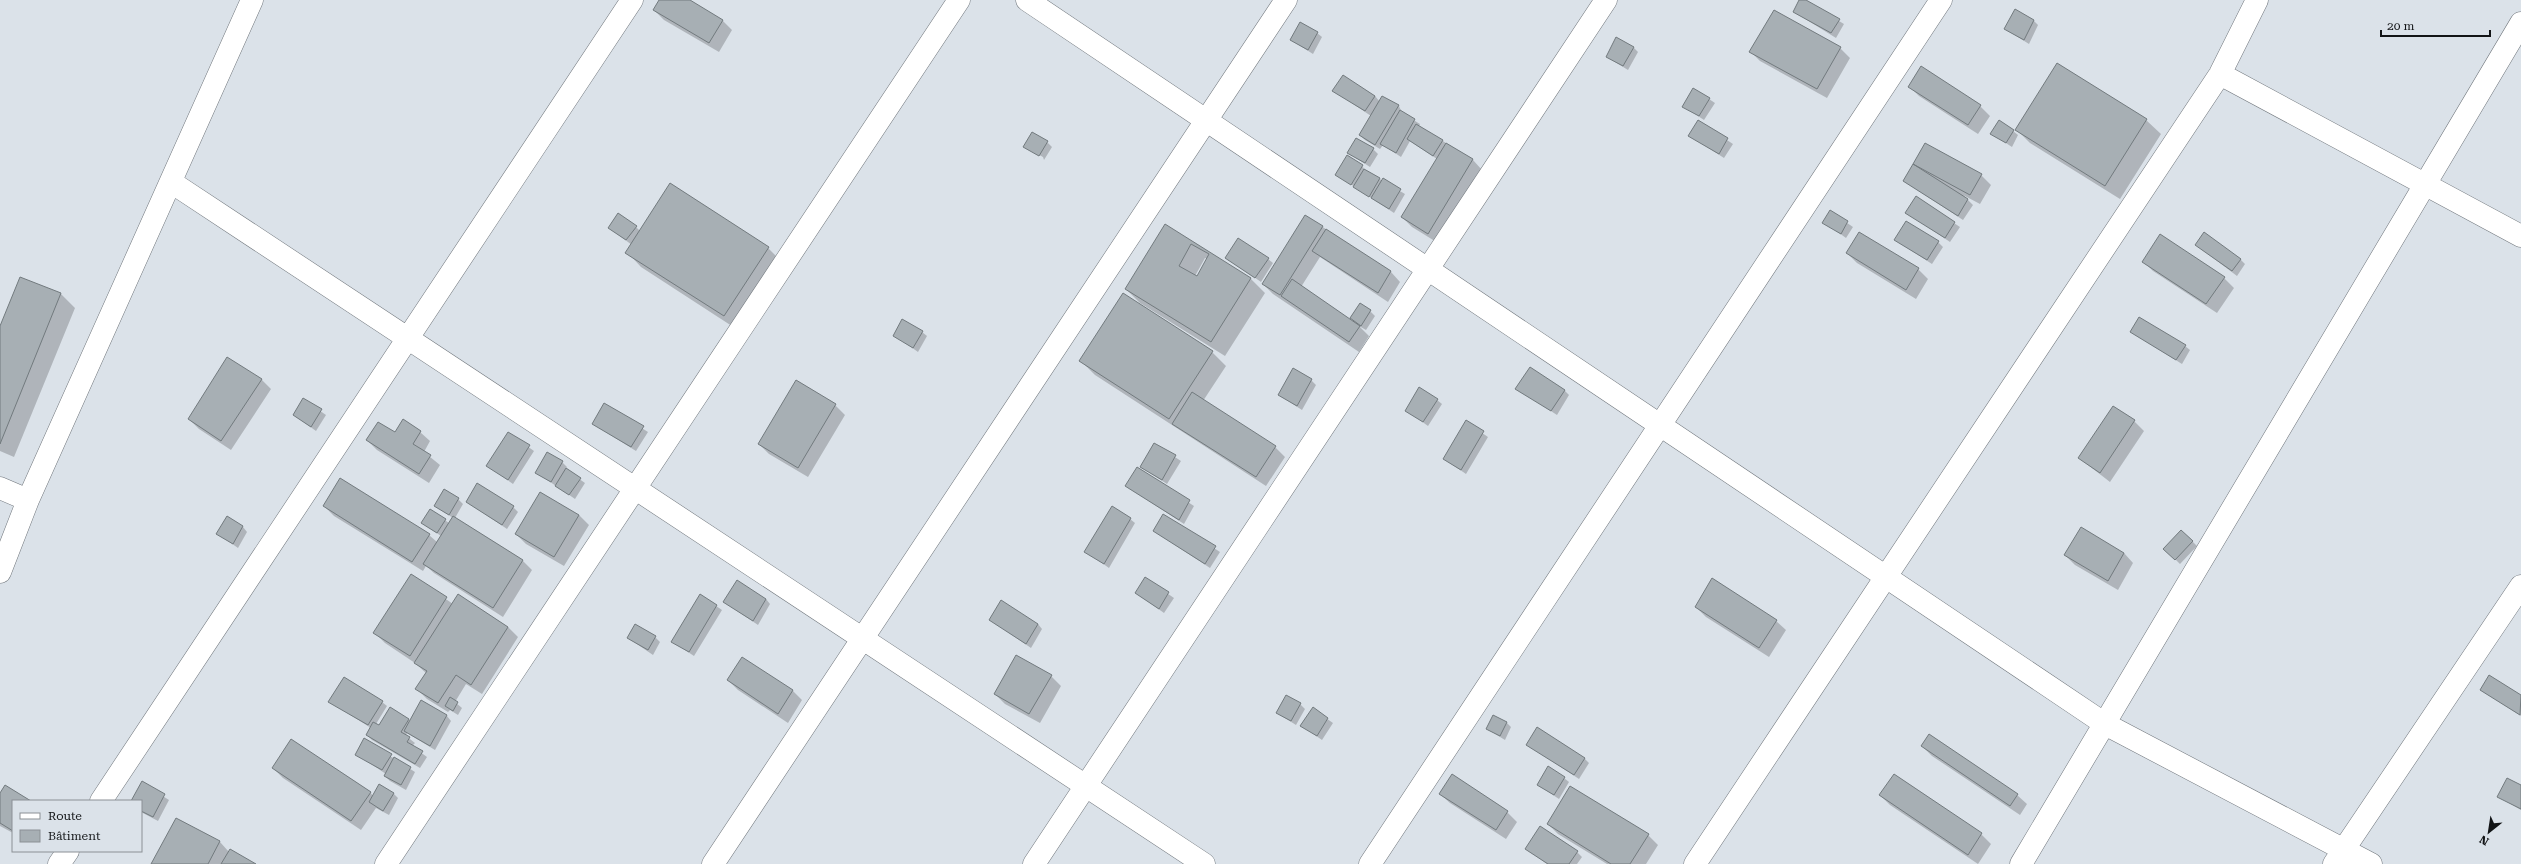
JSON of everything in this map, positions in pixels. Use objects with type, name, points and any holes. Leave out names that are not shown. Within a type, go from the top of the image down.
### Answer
[{"type":"street","points":[[0,572],[28,500],[252,0]]},
{"type":"street","points":[[102,800],[632,0]]},
{"type":"street","points":[[386,864],[959,0]]},
{"type":"street","points":[[1027,0],[1885,578],[2105,724],[2339,857],[2371,864]]},
{"type":"street","points":[[712,864],[1286,0]]},
{"type":"street","points":[[1034,864],[1606,0]]},
{"type":"street","points":[[1370,864],[1941,0]]},
{"type":"street","points":[[1695,864],[2220,74],[2257,0]]},
{"type":"street","points":[[2021,864],[2521,23]]},
{"type":"street","points":[[2220,74],[2521,236]]},
{"type":"street","points":[[171,182],[1204,864]]},
{"type":"street","points":[[0,488],[28,500]]},
{"type":"street","points":[[2339,857],[2521,586]]},
{"type":"street","points":[[59,864],[67,852]]},
{"type":"building","points":[[659,0],[690,0],[723,20],[709,43],[653,10]]},
{"type":"building","points":[[1799,0],[1806,0],[1840,19],[1831,33],[1793,12]]},
{"type":"building","points":[[2015,9],[2034,20],[2024,40],[2004,29]]},
{"type":"building","points":[[1774,10],[1841,47],[1817,89],[1749,52]]},
{"type":"building","points":[[1300,22],[1318,32],[1308,50],[1290,40]]},
{"type":"building","points":[[1616,37],[1634,47],[1623,66],[1606,57]]},
{"type":"building","points":[[2057,63],[2147,119],[2105,186],[2015,130]]},
{"type":"building","points":[[1921,66],[1981,105],[1968,125],[1908,87]]},
{"type":"building","points":[[1343,75],[1375,96],[1365,111],[1332,91]]},
{"type":"building","points":[[1693,88],[1710,98],[1699,116],[1682,107]]},
{"type":"building","points":[[1382,96],[1399,105],[1375,145],[1359,135]]},
{"type":"building","points":[[1400,110],[1415,119],[1396,153],[1380,144]]},
{"type":"building","points":[[1698,120],[1728,138],[1719,154],[1688,136]]},
{"type":"building","points":[[1999,120],[2014,130],[2006,143],[1990,134]]},
{"type":"building","points":[[1416,124],[1443,140],[1433,156],[1407,139]]},
{"type":"building","points":[[1032,132],[1048,141],[1039,156],[1023,147]]},
{"type":"building","points":[[1356,138],[1374,148],[1365,163],[1347,153]]},
{"type":"building","points":[[1446,143],[1473,159],[1428,234],[1401,217]]},
{"type":"building","points":[[1925,143],[1982,174],[1970,195],[1913,164]]},
{"type":"building","points":[[1347,155],[1363,165],[1351,185],[1335,175]]},
{"type":"building","points":[[1913,164],[1968,199],[1958,216],[1903,181]]},
{"type":"building","points":[[1364,169],[1380,178],[1369,197],[1353,187]]},
{"type":"building","points":[[1383,178],[1401,189],[1389,209],[1371,198]]},
{"type":"building","points":[[670,183],[769,247],[724,316],[625,253]]},
{"type":"building","points":[[1916,196],[1955,222],[1945,238],[1905,213]]},
{"type":"building","points":[[1830,210],[1848,221],[1841,234],[1822,223]]},
{"type":"building","points":[[618,213],[637,226],[626,240],[608,228]]},
{"type":"building","points":[[1305,215],[1323,226],[1280,295],[1262,284]]},
{"type":"building","points":[[1906,221],[1939,241],[1927,260],[1894,240]]},
{"type":"building","points":[[1165,224],[1251,278],[1211,342],[1125,289]],"holes":[[[1191,244],[1209,254],[1197,276],[1179,266]]]},
{"type":"building","points":[[1326,229],[1391,271],[1378,293],[1312,251]]},
{"type":"building","points":[[1859,232],[1919,268],[1906,290],[1846,253]]},
{"type":"building","points":[[2204,232],[2241,259],[2232,271],[2195,245]]},
{"type":"building","points":[[2160,234],[2225,277],[2206,304],[2142,262]]},
{"type":"building","points":[[1238,238],[1269,258],[1255,278],[1225,258]]},
{"type":"building","points":[[20,277],[61,293],[0,444],[0,326]]},
{"type":"building","points":[[1292,279],[1360,326],[1349,342],[1281,296]]},
{"type":"building","points":[[1123,293],[1213,351],[1169,419],[1079,361]]},
{"type":"building","points":[[1360,303],[1371,310],[1361,326],[1350,318]]},
{"type":"building","points":[[2139,317],[2186,345],[2176,360],[2130,332]]},
{"type":"building","points":[[902,319],[923,331],[913,348],[893,336]]},
{"type":"building","points":[[227,357],[262,379],[221,441],[188,419]]},
{"type":"building","points":[[1530,367],[1565,390],[1551,411],[1515,389]]},
{"type":"building","points":[[1293,368],[1312,379],[1297,406],[1278,395]]},
{"type":"building","points":[[796,380],[836,404],[798,468],[758,444]]},
{"type":"building","points":[[1419,387],[1438,399],[1423,422],[1405,411]]},
{"type":"building","points":[[1192,392],[1276,446],[1256,477],[1172,424]]},
{"type":"building","points":[[303,398],[322,409],[311,427],[293,415]]},
{"type":"building","points":[[604,403],[644,426],[631,447],[592,424]]},
{"type":"building","points":[[2113,406],[2135,420],[2100,473],[2078,458]]},
{"type":"building","points":[[403,419],[421,431],[413,444],[431,455],[419,474],[366,440],[378,422],[395,432]]},
{"type":"building","points":[[1466,420],[1484,431],[1461,470],[1443,459]]},
{"type":"building","points":[[508,432],[530,445],[508,480],[486,466]]},
{"type":"building","points":[[1154,443],[1176,455],[1162,480],[1140,467]]},
{"type":"building","points":[[547,452],[563,461],[551,482],[535,473]]},
{"type":"building","points":[[1137,467],[1190,500],[1179,520],[1125,486]]},
{"type":"building","points":[[566,468],[581,478],[569,495],[555,486]]},
{"type":"building","points":[[340,478],[430,534],[412,562],[323,506]]},
{"type":"building","points":[[477,483],[514,506],[502,525],[466,502]]},
{"type":"building","points":[[444,489],[459,498],[449,515],[434,506]]},
{"type":"building","points":[[540,492],[579,515],[554,557],[515,534]]},
{"type":"building","points":[[1112,506],[1131,518],[1104,564],[1084,552]]},
{"type":"building","points":[[430,509],[446,519],[437,533],[421,523]]},
{"type":"building","points":[[1163,514],[1216,546],[1205,564],[1153,531]]},
{"type":"building","points":[[227,516],[243,526],[233,544],[216,534]]},
{"type":"building","points":[[453,516],[523,560],[493,608],[423,564]]},
{"type":"building","points":[[2081,527],[2124,553],[2108,581],[2064,555]]},
{"type":"building","points":[[2181,530],[2193,541],[2175,560],[2163,549]]},
{"type":"building","points":[[411,574],[447,597],[410,656],[373,633]]},
{"type":"building","points":[[1145,577],[1169,592],[1159,609],[1135,593]]},
{"type":"building","points":[[1712,578],[1777,620],[1759,648],[1695,607]]},
{"type":"building","points":[[737,580],[766,599],[753,621],[723,602]]},
{"type":"building","points":[[458,594],[508,627],[471,685],[456,675],[438,703],[415,689],[427,671],[414,663]]},
{"type":"building","points":[[700,594],[717,605],[689,652],[671,642]]},
{"type":"building","points":[[1001,600],[1038,624],[1026,644],[989,620]]},
{"type":"building","points":[[635,624],[656,636],[648,650],[627,638]]},
{"type":"building","points":[[1016,655],[1052,675],[1029,714],[994,694]]},
{"type":"building","points":[[742,657],[793,690],[778,714],[727,680]]},
{"type":"building","points":[[2489,675],[2521,695],[2520,715],[2480,690]]},
{"type":"building","points":[[344,677],[383,701],[368,725],[328,702]]},
{"type":"building","points":[[1286,695],[1301,703],[1291,721],[1276,713]]},
{"type":"building","points":[[450,697],[458,702],[453,711],[445,706]]},
{"type":"building","points":[[421,700],[447,715],[430,746],[404,731]]},
{"type":"building","points":[[390,707],[409,719],[401,732],[410,737],[407,742],[423,751],[415,764],[366,735],[373,722],[379,725]]},
{"type":"building","points":[[1313,707],[1328,718],[1317,736],[1300,726]]},
{"type":"building","points":[[1493,715],[1507,722],[1500,736],[1486,729]]},
{"type":"building","points":[[1537,727],[1585,758],[1574,775],[1526,745]]},
{"type":"building","points":[[1929,734],[2018,794],[2010,806],[1921,746]]},
{"type":"building","points":[[364,738],[392,754],[382,770],[355,755]]},
{"type":"building","points":[[291,739],[371,792],[351,821],[272,768]]},
{"type":"building","points":[[394,757],[411,767],[401,785],[384,776]]},
{"type":"building","points":[[1548,766],[1565,777],[1554,795],[1537,785]]},
{"type":"building","points":[[1452,774],[1508,811],[1496,830],[1439,794]]},
{"type":"building","points":[[1894,774],[1982,833],[1968,855],[1879,795]]},
{"type":"building","points":[[2507,778],[2521,785],[2521,809],[2497,797]]},
{"type":"building","points":[[142,781],[165,794],[153,817],[142,812],[142,800],[132,800]]},
{"type":"building","points":[[379,784],[394,793],[383,811],[369,802]]},
{"type":"building","points":[[5,785],[29,800],[12,800],[12,830],[0,823],[0,793]]},
{"type":"building","points":[[1570,786],[1649,834],[1630,864],[1611,864],[1547,824]]},
{"type":"building","points":[[176,818],[220,841],[208,864],[151,864]]},
{"type":"building","points":[[1540,826],[1578,851],[1569,864],[1548,864],[1525,849]]},
{"type":"building","points":[[230,849],[256,864],[221,864]]}]
